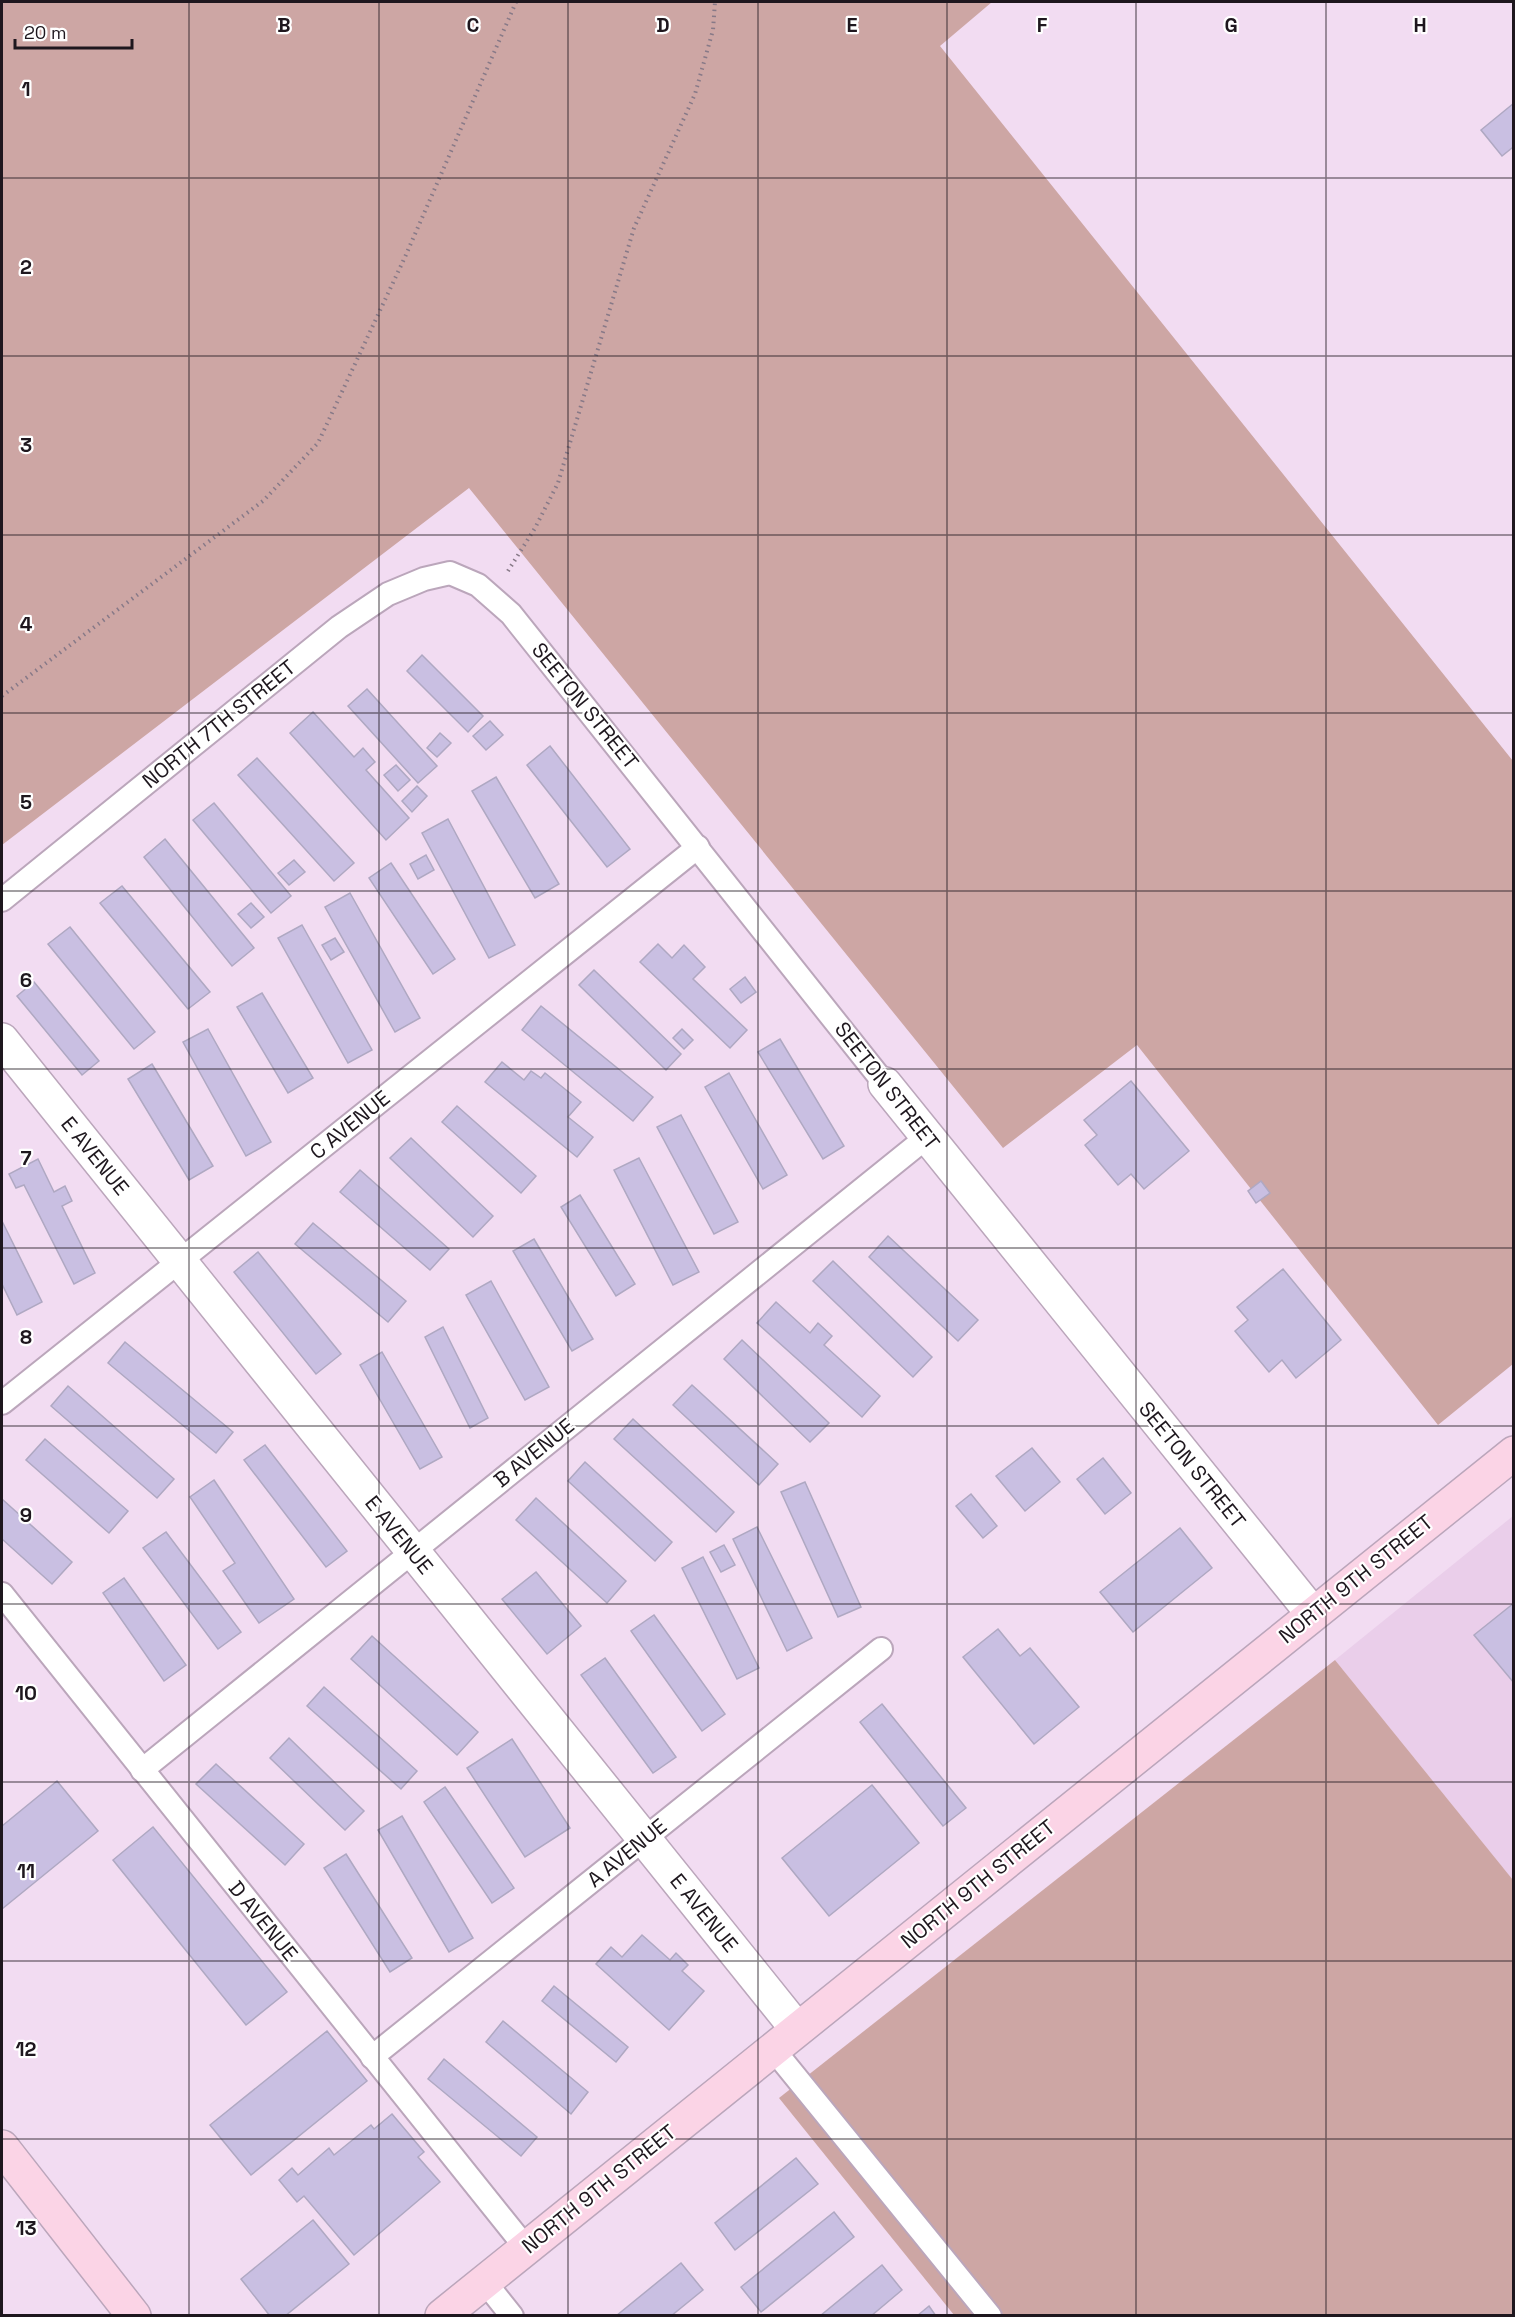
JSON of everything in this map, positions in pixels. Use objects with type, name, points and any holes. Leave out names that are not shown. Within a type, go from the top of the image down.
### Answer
[{"type":"street","name":"E AVENUE","points":[[2,1040],[644,1839],[785,2039]]},
{"type":"street","name":"SEETON STREET","points":[[885,1084],[1313,1614]]},
{"type":"street","name":"NORTH 9TH STREET","points":[[442,2316],[1514,1453]]},
{"type":"street","points":[[2,2147],[134,2316]]},
{"type":"lane","name":"SEETON STREET","points":[[450,573],[478,585],[511,614],[885,1084]]},
{"type":"lane","name":"NORTH 7TH STREET","points":[[2,900],[339,627],[388,594],[424,579],[450,573]]},
{"type":"lane","name":"C AVENUE","points":[[2,1403],[698,847]]},
{"type":"lane","name":"B AVENUE","points":[[142,1770],[927,1137]]},
{"type":"lane","name":"D AVENUE","points":[[2,1594],[526,2248]]},
{"type":"lane","name":"A AVENUE","points":[[372,2057],[881,1649]]},
{"type":"lane","points":[[785,2039],[990,2316]]},
{"type":"lane","points":[[484,2282],[512,2316]]},
{"type":"path","points":[[2,696],[263,501],[318,443],[405,257],[516,2]]},
{"type":"path","points":[[492,597],[535,528],[558,483],[634,228],[695,94],[713,30],[715,2]]},
{"type":"shaded area","points":[[2,2],[992,2],[940,46],[1513,761],[1513,1364],[1438,1425],[1137,1045],[1003,1148],[469,488],[2,845]]},
{"type":"shaded area","points":[[1513,1516],[1513,1880],[1335,1660]]},
{"type":"shaded area","points":[[1335,1660],[1513,1880],[1513,2315],[954,2315],[779,2098]]},
{"type":"building","points":[[1514,103],[1514,150],[1512,148],[1502,156],[1481,130]]},
{"type":"building","points":[[422,655],[483,716],[468,732],[407,671]]},
{"type":"building","points":[[367,689],[437,766],[418,783],[348,706]]},
{"type":"building","points":[[313,712],[354,757],[363,748],[375,762],[366,770],[409,818],[386,840],[290,733]]},
{"type":"building","points":[[490,721],[503,735],[486,750],[473,736]]},
{"type":"building","points":[[440,733],[451,743],[437,757],[427,748]]},
{"type":"building","points":[[550,746],[630,849],[607,867],[527,765]]},
{"type":"building","points":[[257,758],[354,863],[334,881],[238,775]]},
{"type":"building","points":[[396,765],[410,780],[398,791],[384,775]]},
{"type":"building","points":[[496,777],[559,884],[535,898],[472,791]]},
{"type":"building","points":[[417,786],[427,796],[412,812],[402,801]]},
{"type":"building","points":[[214,803],[291,896],[271,913],[193,820]]},
{"type":"building","points":[[448,819],[515,945],[489,958],[422,833]]},
{"type":"building","points":[[165,839],[254,948],[232,966],[144,857]]},
{"type":"building","points":[[426,855],[434,870],[418,879],[410,864]]},
{"type":"building","points":[[294,860],[305,872],[289,885],[278,873]]},
{"type":"building","points":[[391,863],[455,959],[433,974],[369,878]]},
{"type":"building","points":[[122,886],[210,992],[188,1009],[100,903]]},
{"type":"building","points":[[350,893],[420,1018],[395,1032],[325,907]]},
{"type":"building","points":[[251,903],[264,917],[251,928],[238,914]]},
{"type":"building","points":[[302,925],[372,1050],[348,1063],[278,938]]},
{"type":"building","points":[[70,927],[155,1032],[134,1049],[48,944]]},
{"type":"building","points":[[335,938],[344,952],[331,960],[322,945]]},
{"type":"building","points":[[658,944],[672,958],[684,945],[705,967],[693,979],[747,1030],[730,1048],[640,962]]},
{"type":"building","points":[[594,970],[681,1054],[666,1070],[579,985]]},
{"type":"building","points":[[745,977],[756,992],[741,1003],[730,989]]},
{"type":"building","points":[[34,982],[99,1061],[82,1075],[17,996]]},
{"type":"building","points":[[262,993],[313,1078],[288,1093],[237,1007]]},
{"type":"building","points":[[541,1006],[653,1097],[633,1121],[522,1030]]},
{"type":"building","points":[[208,1029],[271,1142],[246,1156],[183,1042]]},
{"type":"building","points":[[682,1029],[693,1040],[684,1049],[673,1038]]},
{"type":"building","points":[[780,1039],[844,1146],[823,1159],[758,1052]]},
{"type":"building","points":[[502,1062],[524,1080],[531,1071],[541,1078],[545,1073],[581,1102],[568,1117],[593,1137],[577,1157],[485,1082]]},
{"type":"building","points":[[152,1064],[213,1166],[189,1180],[128,1079]]},
{"type":"building","points":[[729,1073],[787,1175],[763,1189],[705,1087]]},
{"type":"building","points":[[1131,1081],[1189,1151],[1144,1189],[1131,1174],[1118,1185],[1085,1145],[1097,1135],[1084,1120]]},
{"type":"building","points":[[457,1106],[536,1176],[521,1193],[442,1122]]},
{"type":"building","points":[[681,1115],[738,1222],[714,1234],[657,1127]]},
{"type":"building","points":[[411,1138],[493,1216],[473,1237],[390,1158]]},
{"type":"building","points":[[639,1158],[699,1272],[673,1285],[614,1170]]},
{"type":"building","points":[[38,1159],[54,1192],[65,1186],[72,1201],[62,1206],[95,1273],[74,1284],[24,1185],[16,1188],[9,1174]]},
{"type":"building","points":[[360,1170],[449,1249],[430,1270],[340,1192]]},
{"type":"building","points":[[1261,1181],[1270,1193],[1256,1203],[1248,1191]]},
{"type":"building","points":[[580,1195],[635,1284],[616,1296],[561,1207]]},
{"type":"building","points":[[2,1221],[42,1302],[17,1315],[2,1284]]},
{"type":"building","points":[[313,1223],[406,1301],[388,1322],[295,1244]]},
{"type":"building","points":[[888,1236],[978,1320],[958,1341],[869,1257]]},
{"type":"building","points":[[534,1239],[593,1339],[572,1351],[513,1251]]},
{"type":"building","points":[[258,1252],[341,1354],[316,1374],[234,1272]]},
{"type":"building","points":[[833,1261],[932,1357],[913,1377],[813,1281]]},
{"type":"building","points":[[1283,1269],[1341,1340],[1296,1378],[1282,1360],[1269,1372],[1235,1331],[1248,1320],[1237,1307]]},
{"type":"building","points":[[491,1281],[549,1387],[525,1400],[466,1295]]},
{"type":"building","points":[[776,1302],[810,1333],[818,1323],[832,1336],[824,1345],[880,1396],[862,1417],[757,1323]]},
{"type":"building","points":[[443,1327],[488,1418],[470,1428],[425,1337]]},
{"type":"building","points":[[742,1340],[829,1423],[810,1442],[724,1359]]},
{"type":"building","points":[[125,1342],[233,1432],[216,1453],[108,1363]]},
{"type":"building","points":[[382,1352],[442,1457],[420,1469],[360,1365]]},
{"type":"building","points":[[692,1385],[778,1464],[759,1485],[673,1405]]},
{"type":"building","points":[[68,1386],[174,1479],[157,1498],[51,1406]]},
{"type":"building","points":[[633,1419],[734,1512],[716,1532],[614,1439]]},
{"type":"building","points":[[45,1439],[128,1511],[109,1533],[26,1460]]},
{"type":"building","points":[[265,1445],[347,1551],[326,1567],[244,1460]]},
{"type":"building","points":[[1032,1448],[1060,1482],[1025,1511],[996,1476]]},
{"type":"building","points":[[1103,1458],[1131,1493],[1105,1514],[1077,1479]]},
{"type":"building","points":[[585,1462],[672,1542],[655,1561],[568,1481]]},
{"type":"building","points":[[214,1480],[294,1599],[259,1623],[223,1571],[235,1563],[190,1497]]},
{"type":"building","points":[[805,1482],[861,1607],[838,1617],[781,1492]]},
{"type":"building","points":[[971,1494],[997,1526],[983,1538],[956,1506]]},
{"type":"building","points":[[536,1498],[626,1581],[607,1603],[516,1520]]},
{"type":"building","points":[[2,1499],[72,1562],[52,1584],[2,1539]]},
{"type":"building","points":[[757,1527],[812,1638],[787,1651],[733,1539]]},
{"type":"building","points":[[1180,1528],[1212,1568],[1133,1632],[1100,1592]]},
{"type":"building","points":[[166,1532],[241,1632],[218,1649],[143,1548]]},
{"type":"building","points":[[724,1545],[735,1565],[721,1572],[710,1552]]},
{"type":"building","points":[[703,1557],[759,1668],[737,1679],[682,1568]]},
{"type":"building","points":[[536,1572],[581,1626],[547,1654],[502,1599]]},
{"type":"building","points":[[124,1578],[186,1665],[164,1681],[103,1593]]},
{"type":"building","points":[[1514,1603],[1514,1683],[1474,1635]]},
{"type":"building","points":[[654,1615],[725,1714],[702,1731],[631,1631]]},
{"type":"building","points":[[998,1629],[1020,1656],[1030,1648],[1079,1707],[1034,1744],[963,1657]]},
{"type":"building","points":[[372,1636],[478,1732],[457,1755],[351,1659]]},
{"type":"building","points":[[605,1658],[676,1757],[653,1773],[581,1675]]},
{"type":"building","points":[[324,1687],[417,1771],[401,1789],[307,1706]]},
{"type":"building","points":[[882,1704],[966,1808],[943,1826],[860,1722]]},
{"type":"building","points":[[289,1738],[364,1811],[345,1830],[270,1758]]},
{"type":"building","points":[[512,1739],[570,1828],[525,1857],[467,1768]]},
{"type":"building","points":[[216,1764],[304,1844],[285,1865],[196,1784]]},
{"type":"building","points":[[57,1781],[98,1831],[2,1909],[2,1826]]},
{"type":"building","points":[[872,1785],[919,1843],[829,1916],[782,1858]]},
{"type":"building","points":[[445,1787],[514,1888],[492,1903],[424,1802]]},
{"type":"building","points":[[402,1816],[473,1938],[449,1952],[378,1830]]},
{"type":"building","points":[[153,1827],[287,1992],[246,2025],[113,1860]]},
{"type":"building","points":[[346,1854],[412,1958],[390,1972],[324,1868]]},
{"type":"building","points":[[642,1935],[670,1960],[676,1953],[688,1965],[682,1971],[704,1991],[669,2030],[596,1964],[611,1947],[622,1957]]},
{"type":"building","points":[[554,1986],[628,2047],[616,2062],[542,2001]]},
{"type":"building","points":[[503,2021],[588,2092],[571,2114],[486,2042]]},
{"type":"building","points":[[327,2031],[367,2081],[251,2175],[210,2125]]},
{"type":"building","points":[[444,2059],[537,2137],[521,2156],[428,2079]]},
{"type":"building","points":[[392,2114],[424,2152],[418,2157],[440,2182],[354,2255],[304,2196],[297,2202],[279,2180],[292,2168],[298,2175],[329,2148],[334,2155],[371,2125],[374,2129]]},
{"type":"building","points":[[796,2158],[818,2184],[735,2250],[715,2223]]},
{"type":"building","points":[[834,2212],[854,2237],[761,2312],[741,2287]]},
{"type":"building","points":[[313,2220],[349,2264],[285,2316],[270,2316],[241,2279]]},
{"type":"building","points":[[681,2263],[703,2290],[671,2316],[616,2316]]},
{"type":"building","points":[[882,2265],[902,2290],[871,2316],[820,2316]]},
{"type":"building","points":[[929,2306],[936,2316],[917,2316]]}]
